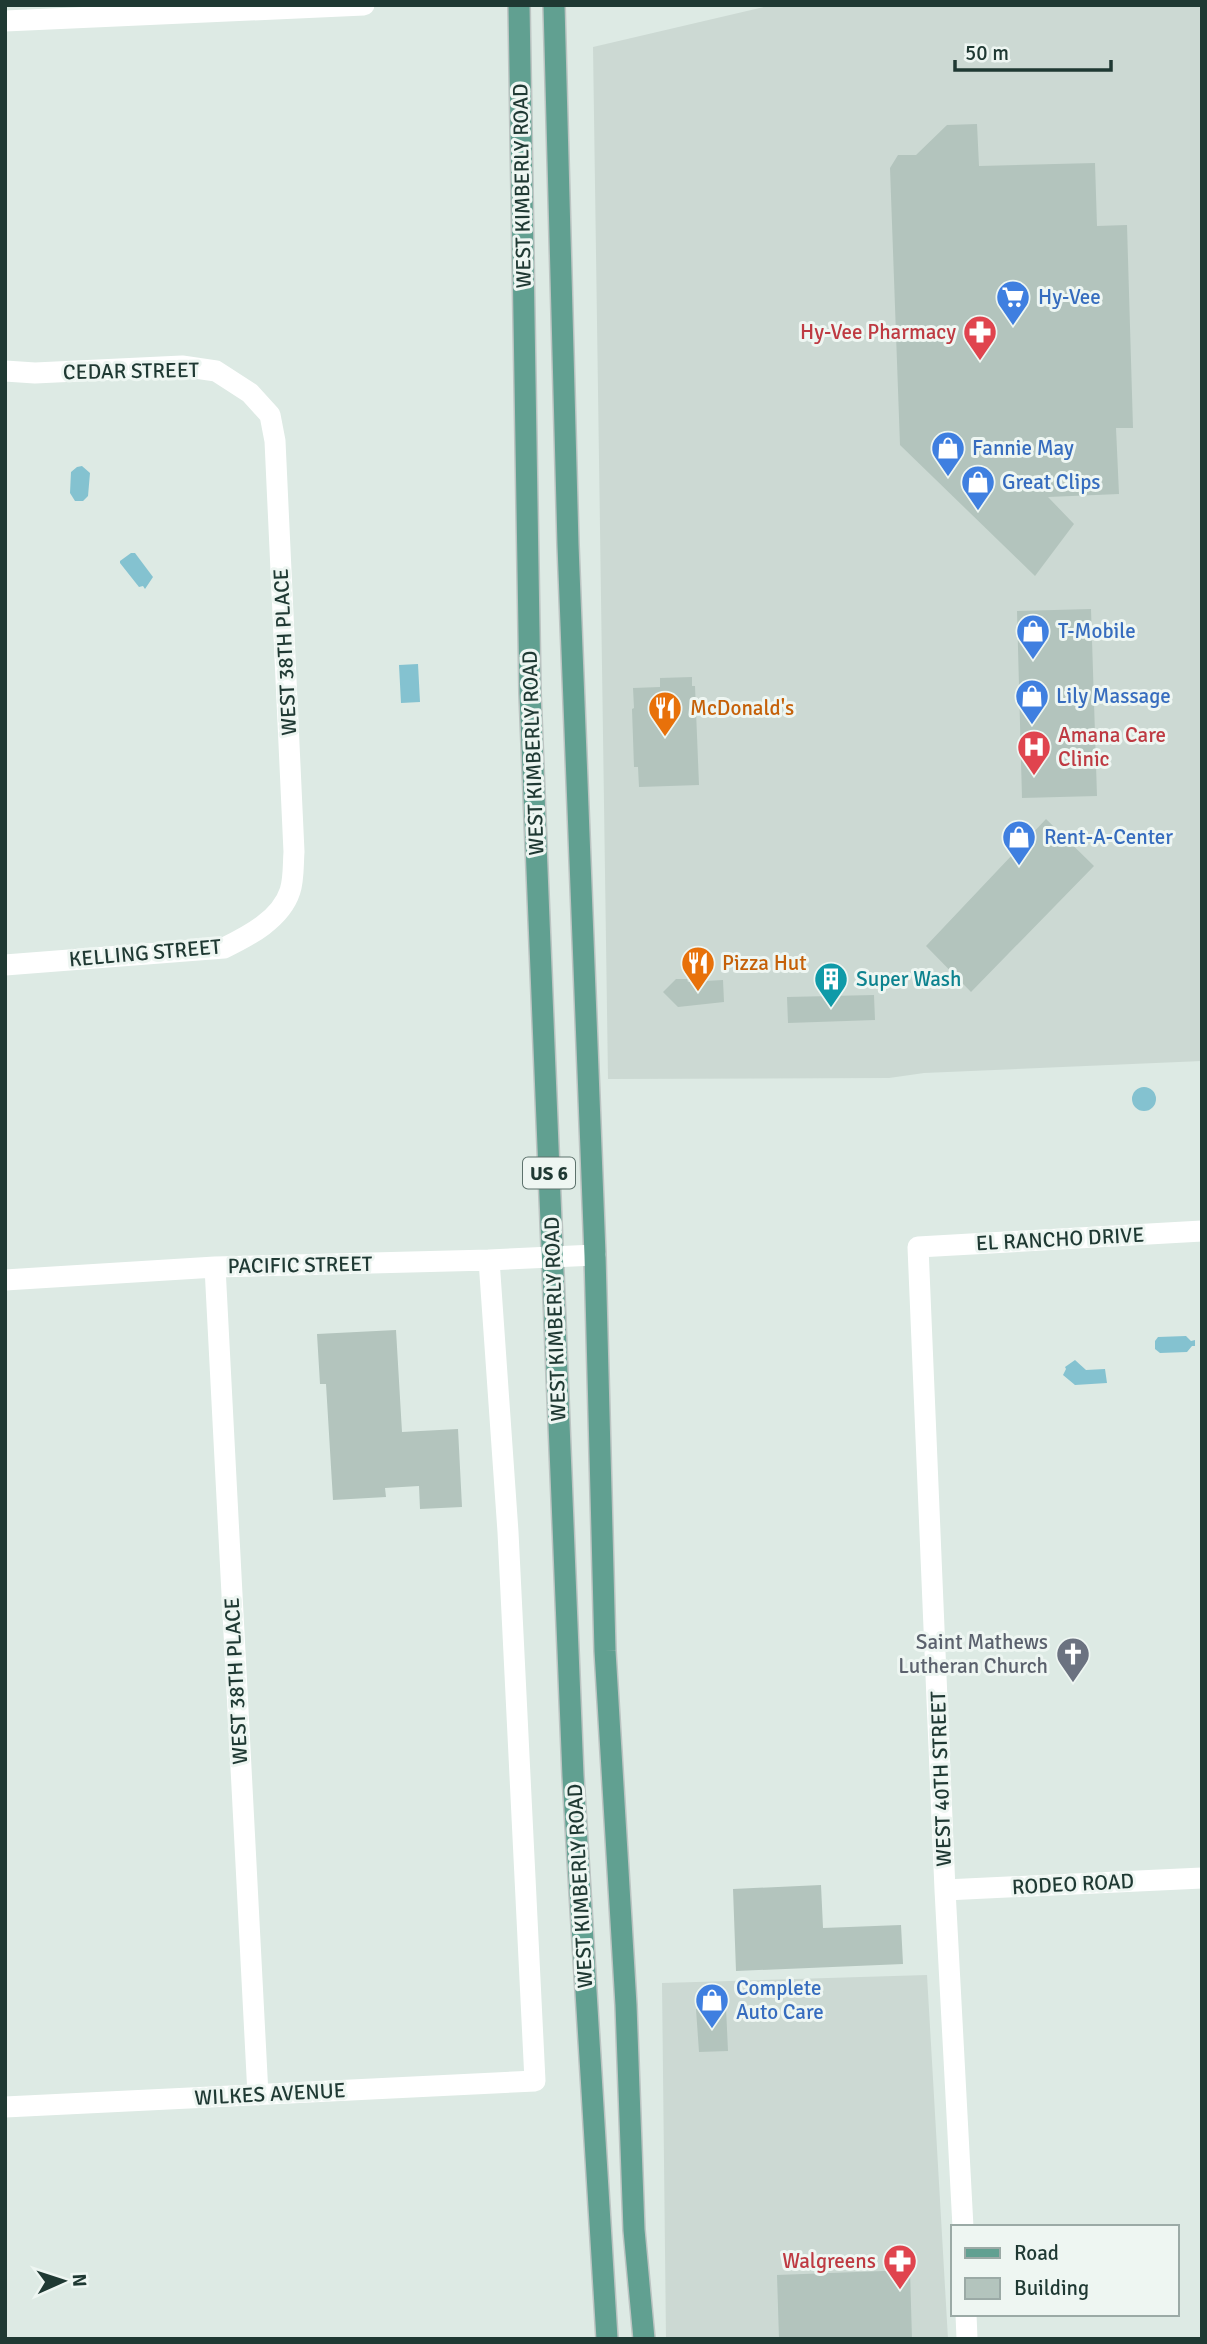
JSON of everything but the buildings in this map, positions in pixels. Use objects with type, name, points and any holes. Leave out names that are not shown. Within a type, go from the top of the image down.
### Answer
[{"type":"main road","name":"WEST KIMBERLY ROAD","points":[[519,5],[530,680],[573,1776],[607,2339]]},
{"type":"main road","name":"WEST KIMBERLY ROAD","points":[[554,5],[568,545],[595,1255],[605,1651],[626,2006],[634,2231],[644,2339]]},
{"type":"street","points":[[5,21],[364,5]]},
{"type":"street","name":"CEDAR STREET","points":[[5,371],[35,373],[182,366],[216,371],[250,393]]},
{"type":"street","name":"WEST 38TH PLACE","points":[[250,393],[270,415],[275,441],[295,852],[290,892],[276,915]]},
{"type":"street","name":"KELLING STREET","points":[[5,965],[224,948],[251,934],[276,915]]},
{"type":"street","name":"EL RANCHO DRIVE","points":[[918,1247],[1202,1231]]},
{"type":"street","name":"WEST 40TH STREET","points":[[918,1247],[945,1890],[963,2225]]},
{"type":"street","name":"PACIFIC STREET","points":[[5,1280],[215,1267],[595,1255]]},
{"type":"street","name":"WILKES AVENUE","points":[[5,2107],[535,2081],[508,1532],[489,1260]]},
{"type":"street","name":"WEST 38TH PLACE","points":[[215,1267],[258,2095]]},
{"type":"street","name":"RODEO ROAD","points":[[945,1890],[1202,1878]]},
{"type":"street","points":[[966,2316],[967,2339]]},
{"type":"shaded area","points":[[772,5],[1202,5],[1202,1061],[924,1073],[889,1078],[608,1079],[593,47]]},
{"type":"shaded area","points":[[927,1975],[948,2339],[666,2339],[662,1983]]},
{"type":"water","points":[[82,466],[90,473],[88,496],[83,501],[75,501],[70,493],[71,472]]},
{"type":"water","points":[[131,553],[135,553],[153,577],[145,589],[143,586],[139,587],[120,563]]},
{"type":"water","points":[[418,664],[420,702],[401,703],[399,665]]},
{"type":"water","points":[[1144,1087],[1153,1090],[1156,1099],[1153,1108],[1144,1111],[1135,1108],[1132,1099],[1135,1090]]},
{"type":"water","points":[[1186,1336],[1191,1341],[1195,1340],[1195,1346],[1187,1352],[1160,1353],[1155,1349],[1158,1337]]},
{"type":"water","points":[[1075,1360],[1086,1370],[1105,1369],[1107,1383],[1075,1385],[1063,1375],[1065,1367]]},
{"type":"place","name":"Hy-Vee","points":[[1013,327]]},
{"type":"place","name":"Hy-Vee Pharmacy","points":[[980,362]]},
{"type":"place","name":"Fannie May","points":[[948,478]]},
{"type":"place","name":"Great Clips","points":[[978,512]]},
{"type":"place","name":"T-Mobile","points":[[1033,661]]},
{"type":"place","name":"Lily Massage","points":[[1032,726]]},
{"type":"place","name":"McDonald's","points":[[665,738]]},
{"type":"place","name":"Amana Care Clinic","points":[[1034,777]]},
{"type":"place","name":"Rent-A-Center","points":[[1019,867]]},
{"type":"place","name":"Pizza Hut","points":[[698,993]]},
{"type":"place","name":"Super Wash","points":[[831,1009]]},
{"type":"place","name":"Saint Mathews Lutheran Church","points":[[1073,1684]]},
{"type":"place","name":"Complete Auto Care","points":[[712,2030]]},
{"type":"place","name":"Walgreens","points":[[900,2291]]}]
